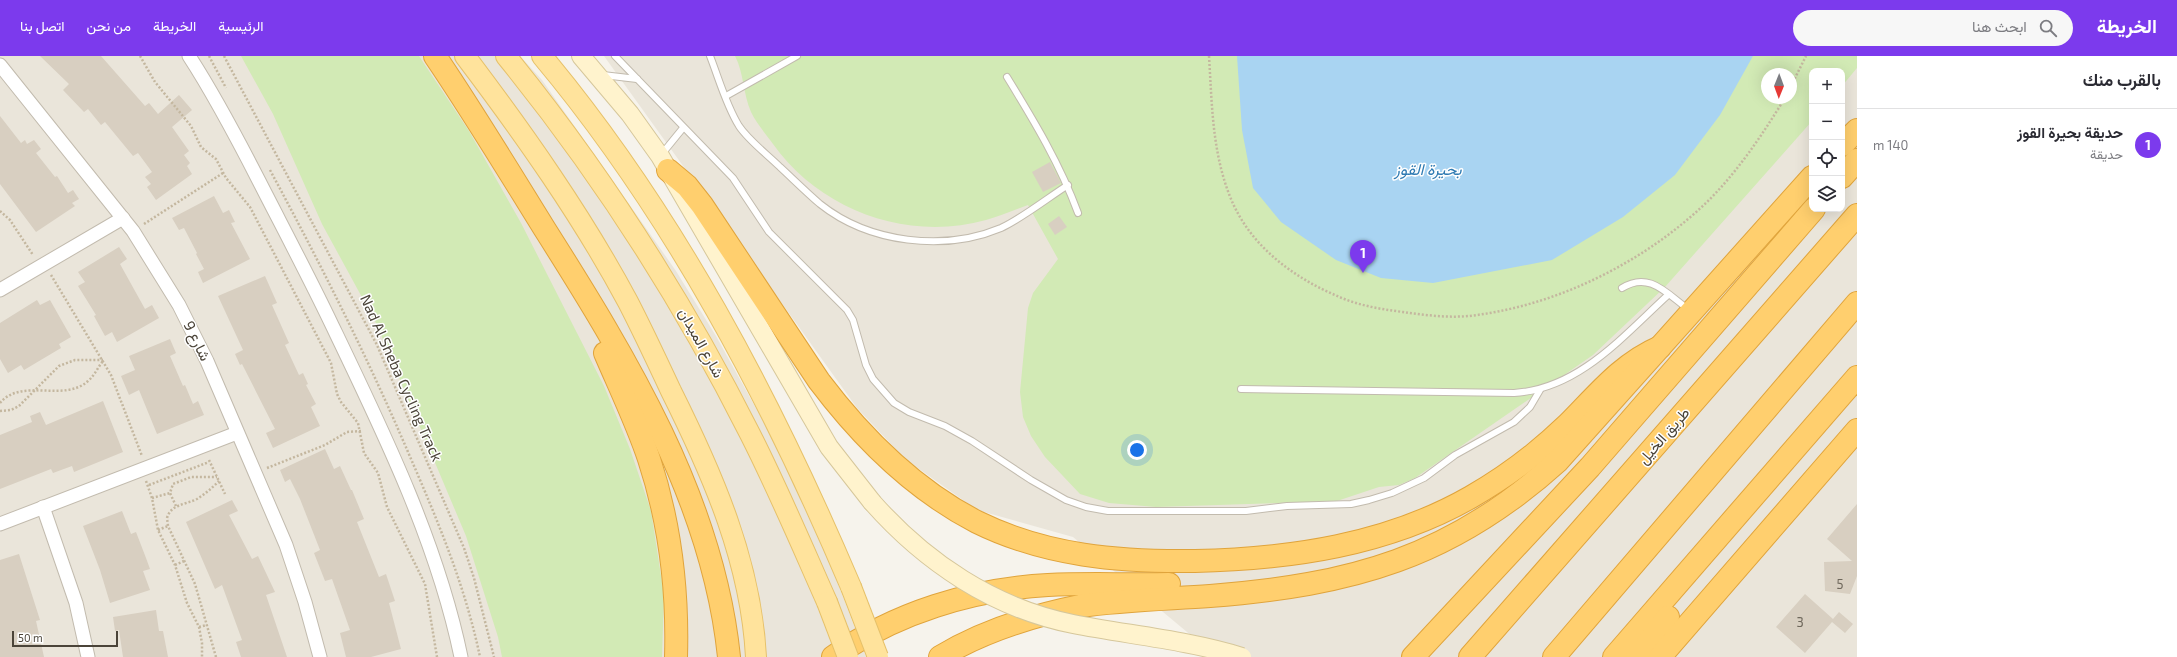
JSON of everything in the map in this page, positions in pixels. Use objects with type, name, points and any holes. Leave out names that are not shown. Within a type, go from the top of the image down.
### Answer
[{"type":"highway","points":[[435,56],[572,272],[621,353],[661,434],[695,513],[714,567],[725,624],[729,657]]},
{"type":"highway","points":[[1845,143],[1857,130]]},
{"type":"highway","points":[[1843,176],[1857,160]]},
{"type":"highway","points":[[664,163],[702,204],[819,381],[873,445],[917,484],[956,510],[1013,537],[1070,554],[1134,561],[1172,562],[1249,559],[1326,549],[1386,534],[1446,510],[1497,480],[1550,440],[1619,372],[1639,358],[1660,347]]},
{"type":"highway","points":[[940,657],[997,629],[1038,615],[1080,606],[1218,595],[1296,586],[1357,574],[1386,565],[1443,542],[1493,513],[1527,488],[1558,461],[1809,180]]},
{"type":"highway","points":[[1413,657],[1590,467],[1811,212]]},
{"type":"highway","name":"طريق الخيل","points":[[1470,657],[1857,215]]},
{"type":"highway","points":[[572,272],[639,432],[657,488],[668,538],[673,575],[676,604],[676,657]]},
{"type":"highway","points":[[1554,657],[1857,303]]},
{"type":"highway","points":[[1614,657],[1857,377]]},
{"type":"highway","points":[[1637,657],[1651,637],[1807,457],[1857,394]]},
{"type":"highway","points":[[1660,657],[1857,430]]},
{"type":"highway","points":[[833,657],[856,642],[899,620],[948,602],[998,591],[1048,585],[1073,584],[1296,586]]},
{"type":"main road","points":[[465,56],[527,141],[596,247],[628,302],[696,440],[721,501],[740,560],[753,621],[756,657]]},
{"type":"main road","name":"شارع الميدان","points":[[506,56],[602,181],[681,305],[751,435],[827,602],[848,657]]},
{"type":"main road","name":"شارع الميدان","points":[[542,56],[619,158],[663,224],[712,303],[800,471],[851,587],[878,657]]},
{"type":"main road","points":[[580,56],[630,114],[664,163],[829,447],[872,502],[905,537],[953,575],[999,600],[1047,618],[1071,624],[1201,647],[1242,657]]},
{"type":"street","points":[[189,56],[229,123],[310,279],[372,408],[431,551],[452,618],[461,657]]},
{"type":"street","name":"شارع 9","points":[[0,65],[133,231],[179,305],[207,361],[254,474],[286,545],[305,602],[320,657]]},
{"type":"street","points":[[0,290],[123,218]]},
{"type":"street","points":[[0,524],[238,433]]},
{"type":"street","points":[[43,507],[76,603],[88,657]]},
{"type":"lane","points":[[615,56],[733,178],[768,232],[847,310],[853,320],[863,354],[873,379],[894,403],[909,412],[959,433],[987,449],[1045,488],[1086,507],[1122,512],[1246,512],[1287,506],[1351,504],[1369,500],[1392,493],[1424,478],[1455,455],[1514,422],[1530,407],[1540,390]]},
{"type":"lane","points":[[710,56],[739,126],[797,183],[821,204],[848,221],[877,233],[909,240],[940,241],[972,237],[1002,227],[1068,185]]},
{"type":"lane","points":[[726,96],[797,56]]},
{"type":"lane","points":[[597,74],[637,79]]},
{"type":"lane","points":[[1007,77],[1047,143],[1068,185],[1078,213]]},
{"type":"lane","points":[[664,163],[683,128]]},
{"type":"lane","points":[[1622,288],[1634,282],[1649,282],[1691,311]]},
{"type":"lane","points":[[1241,389],[1514,393],[1540,390],[1566,380],[1582,370],[1614,344],[1668,294]]},
{"type":"path","points":[[140,56],[155,82],[178,107],[191,126],[201,147],[216,159],[223,173],[250,207],[268,238],[331,363],[341,402],[353,416],[361,431],[364,453],[378,473],[387,507],[425,584],[437,657]]},
{"type":"path","name":"Nad Al Sheba Cycling Track","points":[[224,56],[377,345],[464,548],[476,585],[494,657]]},
{"type":"path","points":[[1209,56],[1215,144],[1221,173],[1239,214],[1246,226],[1265,250],[1284,267],[1315,286],[1346,301],[1380,310],[1427,316],[1467,316],[1536,303],[1585,283],[1631,259],[1678,227],[1708,201],[1733,174],[1760,139],[1781,104]]},
{"type":"path","points":[[1797,74],[1806,56]]},
{"type":"path","points":[[133,231],[223,173]]},
{"type":"path","points":[[0,211],[10,220],[43,266],[103,360],[118,392],[149,485],[158,530],[176,566],[187,603],[199,627],[202,643],[202,657]]},
{"type":"path","points":[[0,403],[9,396],[18,392],[54,391],[80,386],[93,376],[103,360]]},
{"type":"path","points":[[0,411],[12,410],[20,406],[59,366],[66,362],[103,360]]},
{"type":"path","points":[[254,474],[326,445],[344,433],[361,431]]},
{"type":"path","points":[[202,446],[225,494]]},
{"type":"path","points":[[149,485],[209,462]]},
{"type":"path","points":[[176,506],[170,493],[173,484],[191,477],[217,477]]},
{"type":"path","points":[[216,657],[195,584],[168,526],[168,514],[176,506],[196,499],[219,481]]},
{"type":"path","points":[[152,498],[170,493]]},
{"type":"path","points":[[158,530],[168,526]]},
{"type":"path","points":[[176,566],[184,561]]},
{"type":"path","points":[[199,627],[207,625]]},
{"type":"shaded area","points":[[0,56],[520,56],[542,80],[676,271],[716,336],[773,439],[833,571],[866,657],[0,657]]},
{"type":"shaded area","points":[[604,56],[1857,56],[1857,657],[1217,657],[1073,537],[977,510],[905,459],[857,408]]},
{"type":"green space","points":[[241,56],[419,56],[469,131],[521,223],[604,386],[630,449],[651,511],[664,595],[662,657],[502,657],[498,637],[466,536],[376,323],[322,224],[273,114]]},
{"type":"green space","points":[[735,56],[1857,56],[1857,68],[1845,82],[1845,68],[1809,68],[1809,124],[1665,287],[1593,355],[1415,478],[1399,485],[1379,487],[1337,501],[1156,507],[1109,503],[1080,494],[1045,457],[1031,436],[1023,417],[1020,392],[1028,308],[1033,293],[1058,259],[1028,205],[986,220],[956,226],[926,227],[896,223],[868,215],[840,203],[815,187],[792,167],[773,144],[751,112],[746,98],[742,76]]},
{"type":"water","name":"بحيرة القوز","points":[[1237,56],[1753,56],[1720,115],[1675,175],[1623,217],[1552,260],[1433,283],[1381,278],[1336,260],[1281,222],[1253,188],[1242,130]]},
{"type":"building","points":[[40,56],[101,56],[145,106],[149,103],[158,114],[179,95],[192,110],[172,127],[189,151],[184,155],[190,163],[187,166],[192,174],[156,200],[147,187],[151,184],[145,177],[152,172],[138,153],[133,156],[105,122],[101,125],[88,109],[84,112],[63,90],[69,84]]},
{"type":"building","points":[[0,116],[21,143],[25,140],[27,144],[34,140],[41,149],[36,153],[55,177],[57,176],[68,193],[73,190],[79,199],[72,203],[75,206],[36,232],[0,184]]},
{"type":"building","points":[[1050,162],[1061,183],[1043,192],[1032,172]]},
{"type":"building","points":[[214,196],[223,213],[229,210],[235,222],[231,223],[250,259],[203,283],[198,272],[204,269],[196,254],[197,253],[184,228],[179,230],[172,218]]},
{"type":"building","points":[[1059,216],[1067,227],[1055,235],[1048,224]]},
{"type":"building","points":[[119,247],[127,259],[120,264],[145,309],[152,305],[159,318],[117,342],[112,332],[105,336],[94,316],[96,315],[78,286],[85,282],[78,272]]},
{"type":"building","points":[[265,276],[277,303],[272,305],[289,343],[285,345],[299,375],[303,373],[308,384],[306,385],[316,404],[311,407],[320,426],[273,448],[266,433],[275,429],[242,364],[240,365],[235,354],[243,350],[218,296]]},
{"type":"building","points":[[37,300],[40,305],[50,300],[71,337],[59,344],[61,348],[24,370],[21,365],[8,373],[0,359],[0,323]]},
{"type":"building","points":[[170,339],[176,353],[170,356],[183,386],[185,385],[193,404],[198,401],[204,415],[157,434],[139,390],[129,395],[121,376],[135,370],[129,356]]},
{"type":"building","points":[[103,401],[123,452],[74,472],[72,466],[53,473],[51,469],[0,489],[0,435],[32,422],[30,416],[40,412],[46,425]]},
{"type":"building","points":[[325,449],[334,469],[340,466],[352,490],[364,519],[357,522],[379,577],[386,574],[395,601],[389,603],[401,649],[371,657],[346,657],[340,633],[350,630],[332,579],[325,581],[314,553],[320,550],[300,499],[290,479],[285,482],[280,470]]},
{"type":"building","points":[[232,500],[238,511],[229,515],[252,559],[258,556],[275,592],[266,595],[287,657],[241,657],[236,642],[242,640],[222,585],[215,589],[186,522]]},
{"type":"building","points":[[1857,504],[1857,576],[1850,594],[1825,591],[1824,562],[1852,561],[1827,539]]},
{"type":"building","points":[[122,511],[131,534],[136,532],[150,569],[143,571],[150,590],[110,603],[100,570],[83,526]]},
{"type":"building","points":[[19,554],[40,620],[36,621],[44,657],[0,657],[0,560]]},
{"type":"building","points":[[1805,594],[1833,619],[1839,612],[1853,624],[1845,633],[1832,622],[1805,653],[1776,627]]},
{"type":"building","points":[[156,610],[159,631],[163,631],[168,657],[123,657],[119,630],[115,631],[113,617]]},
{"type":"place","name":"حديقة بحيرة القوز","points":[[1363,273]]}]
